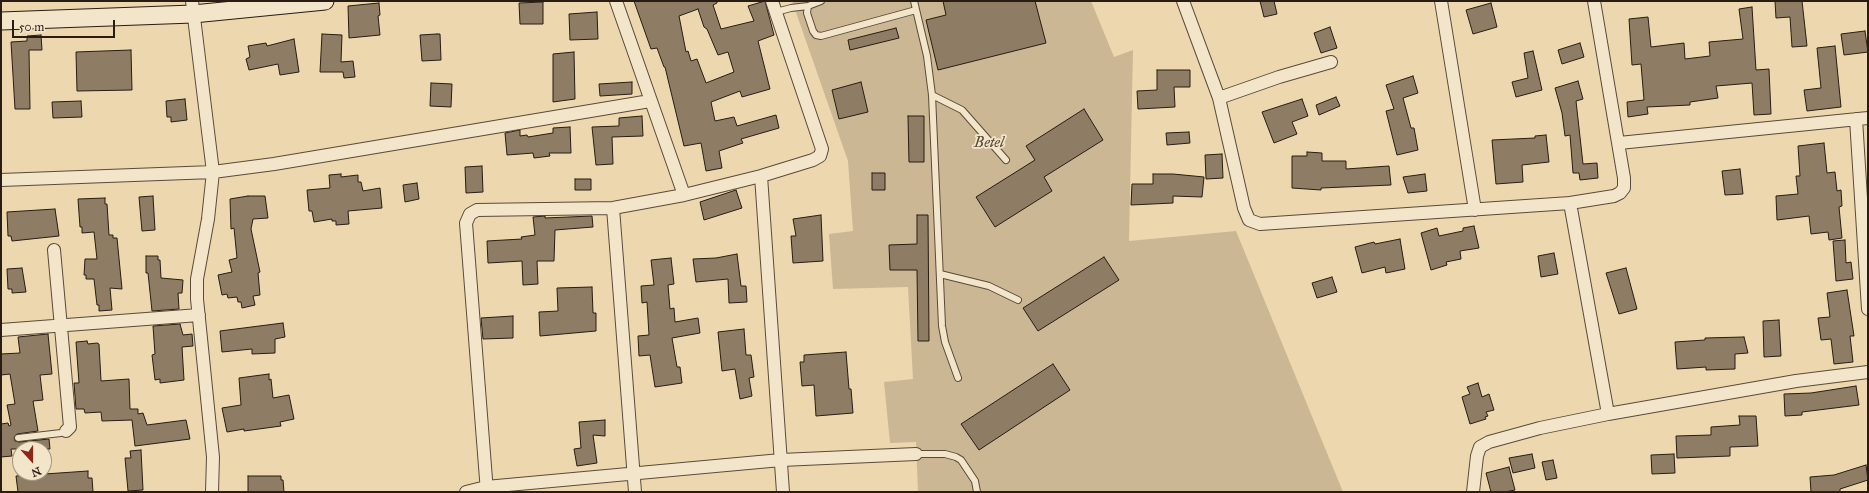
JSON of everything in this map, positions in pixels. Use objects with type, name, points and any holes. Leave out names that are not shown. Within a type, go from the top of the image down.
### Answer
[{"type":"street","points":[[1,21],[325,1]]},
{"type":"street","points":[[616,1],[684,195]]},
{"type":"street","points":[[1183,1],[1219,98],[1244,208],[1249,220],[1260,224],[1570,203],[1614,196],[1620,193],[1624,188],[1624,178],[1594,1]]},
{"type":"street","points":[[1441,1],[1475,210]]},
{"type":"street","points":[[486,489],[466,223],[470,214],[476,210],[614,208],[684,195],[762,176],[813,160],[820,156],[822,149],[774,6]]},
{"type":"street","points":[[193,8],[213,172],[208,219],[197,279],[196,300],[199,315],[213,457],[212,492]]},
{"type":"street","points":[[1219,98],[1278,77],[1331,62]]},
{"type":"street","points":[[1,180],[213,172],[282,163],[650,101]]},
{"type":"street","points":[[1619,143],[1862,118],[1868,309]]},
{"type":"street","points":[[762,176],[783,492]]},
{"type":"street","points":[[1570,203],[1608,414]]},
{"type":"street","points":[[614,208],[635,492]]},
{"type":"street","points":[[54,250],[70,427],[66,431]]},
{"type":"street","points":[[1,330],[199,315]]},
{"type":"street","points":[[1473,492],[1476,456],[1480,447],[1489,442],[1540,428],[1608,414],[1796,381],[1868,372]]},
{"type":"street","points":[[466,492],[634,473],[781,460],[916,454]]},
{"type":"lane","points":[[774,6],[791,8],[808,6],[821,1]]},
{"type":"lane","points":[[914,1],[927,56],[932,95],[944,337],[958,378]]},
{"type":"lane","points":[[808,6],[807,13],[813,31],[816,35],[821,36],[916,10]]},
{"type":"lane","points":[[932,95],[962,110],[1006,160]]},
{"type":"lane","points":[[940,274],[989,286],[1018,300]]},
{"type":"lane","points":[[18,438],[61,433],[66,431]]},
{"type":"lane","points":[[916,454],[946,454],[961,460],[976,481],[977,492]]},
{"type":"green space","name":"Betel","points":[[792,1],[1091,1],[1114,57],[1133,50],[1129,241],[1236,231],[1343,492],[918,492],[916,442],[890,443],[884,382],[913,379],[908,287],[833,289],[829,234],[853,231],[848,161]]},
{"type":"building","points":[[634,1],[717,1],[717,3],[713,5],[721,29],[754,21],[748,6],[765,1],[774,35],[758,41],[770,89],[742,97],[740,91],[711,102],[715,121],[734,117],[737,126],[776,115],[779,128],[741,139],[743,143],[719,151],[722,168],[706,171],[701,143],[684,146],[665,67],[657,48],[651,49]],"holes":[[[698,9],[704,27],[707,29],[718,55],[728,52],[734,72],[706,83],[697,59],[691,61],[688,51],[686,52],[679,16]]]},
{"type":"building","points":[[943,1],[1035,1],[1046,43],[938,70],[926,20],[946,15]]},
{"type":"building","points":[[1260,1],[1274,1],[1277,14],[1264,17]]},
{"type":"building","points":[[1775,1],[1802,1],[1807,46],[1792,47],[1790,17],[1776,18]]},
{"type":"building","points":[[543,2],[543,24],[520,24],[519,3]]},
{"type":"building","points":[[379,3],[380,15],[378,16],[380,35],[349,38],[348,6]]},
{"type":"building","points":[[1491,3],[1497,27],[1473,34],[1466,10]]},
{"type":"building","points":[[1752,7],[1756,70],[1769,69],[1771,114],[1754,115],[1752,83],[1716,86],[1718,98],[1690,102],[1690,105],[1647,107],[1648,114],[1628,117],[1627,102],[1644,100],[1641,64],[1632,65],[1629,19],[1648,17],[1651,47],[1684,43],[1685,59],[1710,56],[1709,42],[1743,39],[1739,9]]},
{"type":"building","points":[[597,12],[598,39],[570,40],[569,14]]},
{"type":"building","points":[[1330,27],[1337,48],[1321,53],[1314,33]]},
{"type":"building","points":[[896,28],[899,38],[850,50],[848,40]]},
{"type":"building","points":[[1865,31],[1868,52],[1844,55],[1841,34]]},
{"type":"building","points":[[322,34],[342,35],[341,62],[353,61],[355,77],[344,78],[343,72],[320,72]]},
{"type":"building","points":[[440,34],[441,60],[422,61],[420,35]]},
{"type":"building","points":[[41,35],[42,50],[29,50],[30,109],[15,109],[11,42],[27,41],[27,36]]},
{"type":"building","points":[[294,39],[299,72],[280,75],[278,64],[249,70],[246,59],[250,57],[248,46],[266,43],[267,46]]},
{"type":"building","points":[[1580,43],[1584,57],[1562,64],[1558,50]]},
{"type":"building","points":[[1835,46],[1841,107],[1807,111],[1804,90],[1821,88],[1817,48]]},
{"type":"building","points":[[131,50],[132,90],[77,91],[76,52]]},
{"type":"building","points":[[1533,51],[1542,90],[1516,97],[1512,82],[1528,78],[1524,53]]},
{"type":"building","points":[[574,52],[575,99],[553,102],[553,54]]},
{"type":"building","points":[[1157,70],[1190,70],[1190,87],[1174,87],[1175,107],[1138,109],[1137,91],[1157,90]]},
{"type":"building","points":[[1413,76],[1418,93],[1403,98],[1411,128],[1414,128],[1418,150],[1397,155],[1386,111],[1394,109],[1386,85]]},
{"type":"building","points":[[1578,81],[1583,99],[1576,101],[1583,164],[1597,163],[1598,178],[1580,180],[1579,173],[1573,173],[1570,135],[1565,136],[1562,113],[1555,88]]},
{"type":"building","points":[[632,82],[632,94],[600,96],[599,84]]},
{"type":"building","points":[[861,82],[868,112],[839,119],[832,90]]},
{"type":"building","points":[[431,83],[452,84],[451,107],[430,106]]},
{"type":"building","points":[[1336,97],[1340,106],[1319,115],[1316,105]]},
{"type":"building","points":[[185,99],[187,120],[171,122],[171,117],[167,117],[166,101]]},
{"type":"building","points":[[1302,99],[1308,116],[1292,122],[1297,134],[1274,143],[1262,112]]},
{"type":"building","points":[[81,101],[82,117],[53,118],[52,102]]},
{"type":"building","points":[[1084,109],[1103,140],[1044,177],[1052,191],[995,227],[976,197],[1035,160],[1026,146]]},
{"type":"building","points":[[642,116],[643,136],[612,137],[613,164],[596,165],[592,127],[619,126],[619,118]]},
{"type":"building","points":[[908,116],[924,116],[924,162],[909,162]]},
{"type":"building","points":[[570,127],[571,153],[549,153],[550,156],[534,158],[533,153],[507,155],[505,133],[520,130],[520,136],[527,135],[528,137],[553,133],[553,128]]},
{"type":"building","points":[[1189,132],[1190,143],[1167,145],[1166,133]]},
{"type":"building","points":[[1546,135],[1549,162],[1522,165],[1523,182],[1496,184],[1492,140],[1535,138],[1535,136]]},
{"type":"building","points":[[1824,143],[1827,173],[1835,172],[1837,191],[1841,190],[1842,206],[1839,207],[1842,238],[1829,240],[1828,232],[1811,234],[1809,216],[1777,220],[1776,196],[1798,194],[1796,176],[1800,176],[1798,146]]},
{"type":"building","points":[[1307,152],[1322,153],[1322,161],[1346,161],[1346,169],[1389,166],[1391,185],[1321,188],[1321,190],[1292,188],[1292,156],[1307,156]]},
{"type":"building","points":[[1222,154],[1223,178],[1206,179],[1205,155]]},
{"type":"building","points":[[482,166],[483,192],[466,193],[465,167]]},
{"type":"building","points":[[1740,169],[1743,194],[1725,195],[1722,171]]},
{"type":"building","points":[[872,173],[885,173],[885,190],[872,190]]},
{"type":"building","points":[[341,174],[341,177],[358,175],[358,182],[361,182],[363,191],[380,188],[382,208],[348,211],[349,224],[336,225],[336,221],[332,221],[332,219],[314,222],[312,211],[309,211],[307,190],[330,188],[329,175]]},
{"type":"building","points":[[1153,174],[1204,177],[1202,197],[1173,196],[1173,203],[1131,205],[1132,184],[1153,184]]},
{"type":"building","points":[[1425,174],[1427,191],[1408,193],[1403,177]]},
{"type":"building","points":[[575,179],[591,179],[591,190],[575,190]]},
{"type":"building","points":[[417,183],[419,199],[405,202],[403,185]]},
{"type":"building","points":[[736,190],[742,208],[704,220],[700,202]]},
{"type":"building","points":[[153,196],[155,230],[142,231],[139,197]]},
{"type":"building","points":[[248,196],[265,196],[268,218],[253,219],[251,229],[260,272],[258,273],[260,295],[253,296],[255,305],[242,308],[241,302],[238,302],[237,297],[228,298],[227,294],[222,295],[218,275],[232,272],[229,260],[237,258],[234,228],[231,229],[230,199]]},
{"type":"building","points":[[105,198],[105,204],[107,204],[109,235],[113,235],[113,238],[117,238],[122,289],[110,288],[112,310],[99,311],[94,279],[86,279],[86,275],[84,275],[85,259],[97,259],[94,232],[82,233],[82,227],[80,227],[78,199]]},
{"type":"building","points":[[55,209],[59,236],[12,241],[11,236],[8,236],[7,212]]},
{"type":"building","points":[[821,215],[823,261],[793,263],[791,236],[796,236],[793,219]]},
{"type":"building","points":[[917,215],[928,215],[929,341],[918,341],[917,270],[890,270],[889,245],[917,244]]},
{"type":"building","points":[[545,216],[545,218],[592,216],[593,227],[555,230],[554,261],[537,261],[538,284],[523,285],[522,261],[488,263],[487,241],[522,239],[521,237],[535,235],[533,217]]},
{"type":"building","points":[[1474,226],[1479,248],[1460,251],[1461,259],[1446,262],[1447,265],[1431,270],[1421,233],[1437,228],[1439,236],[1463,231],[1463,228]]},
{"type":"building","points":[[1400,239],[1405,269],[1386,273],[1385,267],[1362,273],[1355,247],[1374,242],[1375,244]]},
{"type":"building","points":[[1845,240],[1846,263],[1851,262],[1853,279],[1836,281],[1833,241]]},
{"type":"building","points":[[1554,253],[1558,274],[1541,277],[1538,256]]},
{"type":"building","points":[[737,254],[741,286],[746,286],[747,302],[729,303],[728,279],[696,282],[693,259],[716,258]]},
{"type":"building","points":[[146,256],[158,256],[158,260],[160,260],[161,278],[183,280],[182,293],[178,293],[179,309],[152,311],[148,273],[146,273]]},
{"type":"building","points":[[1104,257],[1119,280],[1038,331],[1023,308]]},
{"type":"building","points":[[671,258],[674,284],[668,285],[670,309],[674,308],[675,322],[698,318],[700,333],[672,338],[677,367],[680,367],[682,383],[655,387],[650,355],[639,356],[638,336],[649,335],[647,302],[642,303],[641,286],[654,285],[651,260]]},
{"type":"building","points":[[22,268],[26,292],[12,293],[12,289],[8,289],[7,269]]},
{"type":"building","points":[[1626,268],[1637,309],[1619,314],[1606,273]]},
{"type":"building","points":[[1332,277],[1337,292],[1317,298],[1312,283]]},
{"type":"building","points":[[592,287],[593,313],[596,313],[596,331],[540,336],[539,312],[558,311],[557,288]]},
{"type":"building","points":[[1847,290],[1854,336],[1850,336],[1853,362],[1834,364],[1831,339],[1821,340],[1818,318],[1830,317],[1827,293]]},
{"type":"building","points":[[513,316],[513,338],[483,339],[481,318]]},
{"type":"building","points":[[1779,320],[1781,356],[1764,357],[1763,321]]},
{"type":"building","points":[[283,323],[285,337],[275,339],[275,353],[252,354],[252,349],[222,352],[220,331]]},
{"type":"building","points":[[180,324],[183,335],[192,334],[193,346],[182,347],[184,380],[160,383],[160,379],[155,380],[152,355],[155,354],[153,326]]},
{"type":"building","points":[[744,329],[746,355],[751,355],[754,377],[749,378],[752,396],[740,399],[735,369],[722,371],[718,332]]},
{"type":"building","points":[[48,334],[52,374],[40,375],[43,400],[33,401],[38,431],[17,434],[14,438],[15,441],[12,441],[12,456],[1,457],[1,424],[8,423],[9,426],[11,425],[7,405],[15,404],[10,374],[1,375],[1,354],[20,353],[18,337]]},
{"type":"building","points":[[1744,337],[1748,353],[1735,354],[1735,369],[1706,370],[1706,367],[1677,369],[1675,342],[1705,340],[1705,338]]},
{"type":"building","points":[[87,341],[88,344],[99,344],[101,381],[129,379],[130,409],[138,409],[138,414],[143,413],[147,425],[186,420],[190,439],[135,446],[132,420],[102,421],[101,412],[85,413],[84,409],[76,409],[74,383],[79,383],[76,342]]},
{"type":"building","points":[[846,352],[849,389],[851,389],[853,413],[816,416],[814,385],[802,386],[800,362],[804,362],[804,355]]},
{"type":"building","points":[[1053,364],[1070,390],[979,450],[961,424]]},
{"type":"building","points":[[269,374],[273,398],[289,395],[294,419],[280,422],[281,426],[227,432],[222,408],[241,405],[239,378]]},
{"type":"building","points":[[1478,383],[1482,397],[1489,394],[1494,410],[1486,412],[1488,416],[1485,417],[1486,419],[1470,424],[1462,397],[1470,394],[1467,387]]},
{"type":"building","points":[[1856,386],[1859,405],[1802,412],[1802,415],[1785,416],[1784,394],[1811,393]]},
{"type":"building","points":[[1739,416],[1756,416],[1758,446],[1730,447],[1730,456],[1677,458],[1676,436],[1711,435],[1711,427],[1740,425]]},
{"type":"building","points":[[605,420],[605,436],[593,435],[597,463],[577,466],[574,449],[581,448],[579,422]]},
{"type":"building","points":[[49,439],[49,441],[29,441]]},
{"type":"building","points":[[141,450],[143,490],[128,491],[125,458],[131,458],[130,451]]},
{"type":"building","points":[[1532,454],[1535,468],[1513,473],[1509,458]]},
{"type":"building","points":[[1674,454],[1675,473],[1652,474],[1651,455]]},
{"type":"building","points":[[1553,460],[1557,478],[1546,480],[1542,462]]},
{"type":"building","points":[[1866,465],[1868,480],[1840,489],[1840,492],[1811,492],[1810,477],[1834,475]]},
{"type":"building","points":[[1509,467],[1515,490],[1491,492],[1486,473]]},
{"type":"building","points":[[88,471],[88,478],[92,478],[93,492],[18,492],[17,481],[52,481],[52,474]]},
{"type":"building","points":[[248,476],[281,476],[281,480],[283,480],[284,492],[248,492]]}]
